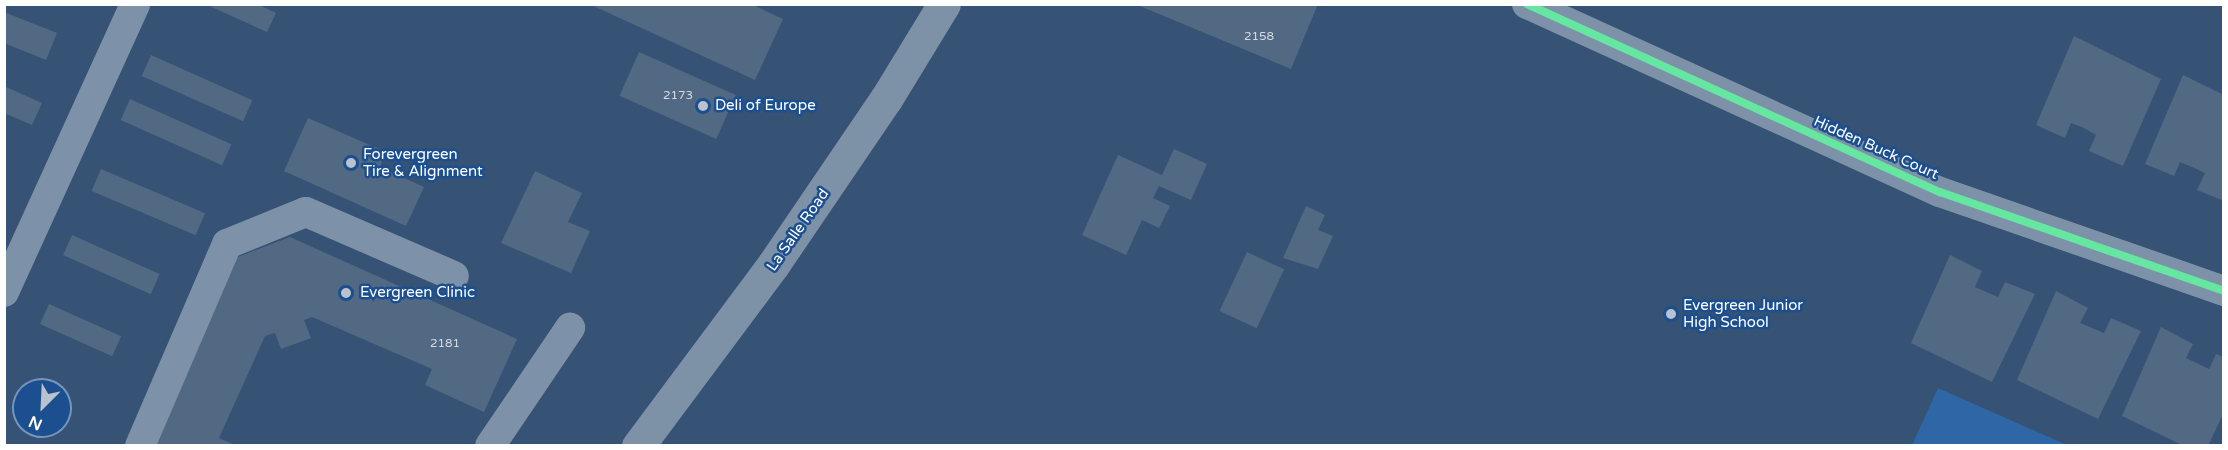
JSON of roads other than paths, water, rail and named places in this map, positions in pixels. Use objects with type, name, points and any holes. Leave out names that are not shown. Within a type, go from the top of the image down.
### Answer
[{"type":"highway","name":"La Salle Road","points":[[638,446],[773,266],[886,99],[944,4]]},
{"type":"street","points":[[4,291],[135,4]]},
{"type":"street","name":"Hidden Buck Court","points":[[1527,4],[1940,192],[2223,291]]},
{"type":"street","points":[[140,446],[227,244],[306,212],[454,276]]},
{"type":"street","points":[[490,446],[570,328]]},
{"type":"place","name":"Deli of Europe","points":[[703,106]]},
{"type":"place","name":"Forevergreen Tire & Alignment","points":[[351,163]]},
{"type":"place","name":"Evergreen Clinic","points":[[346,293]]},
{"type":"place","name":"Evergreen Junior High School","points":[[1671,314]]}]
